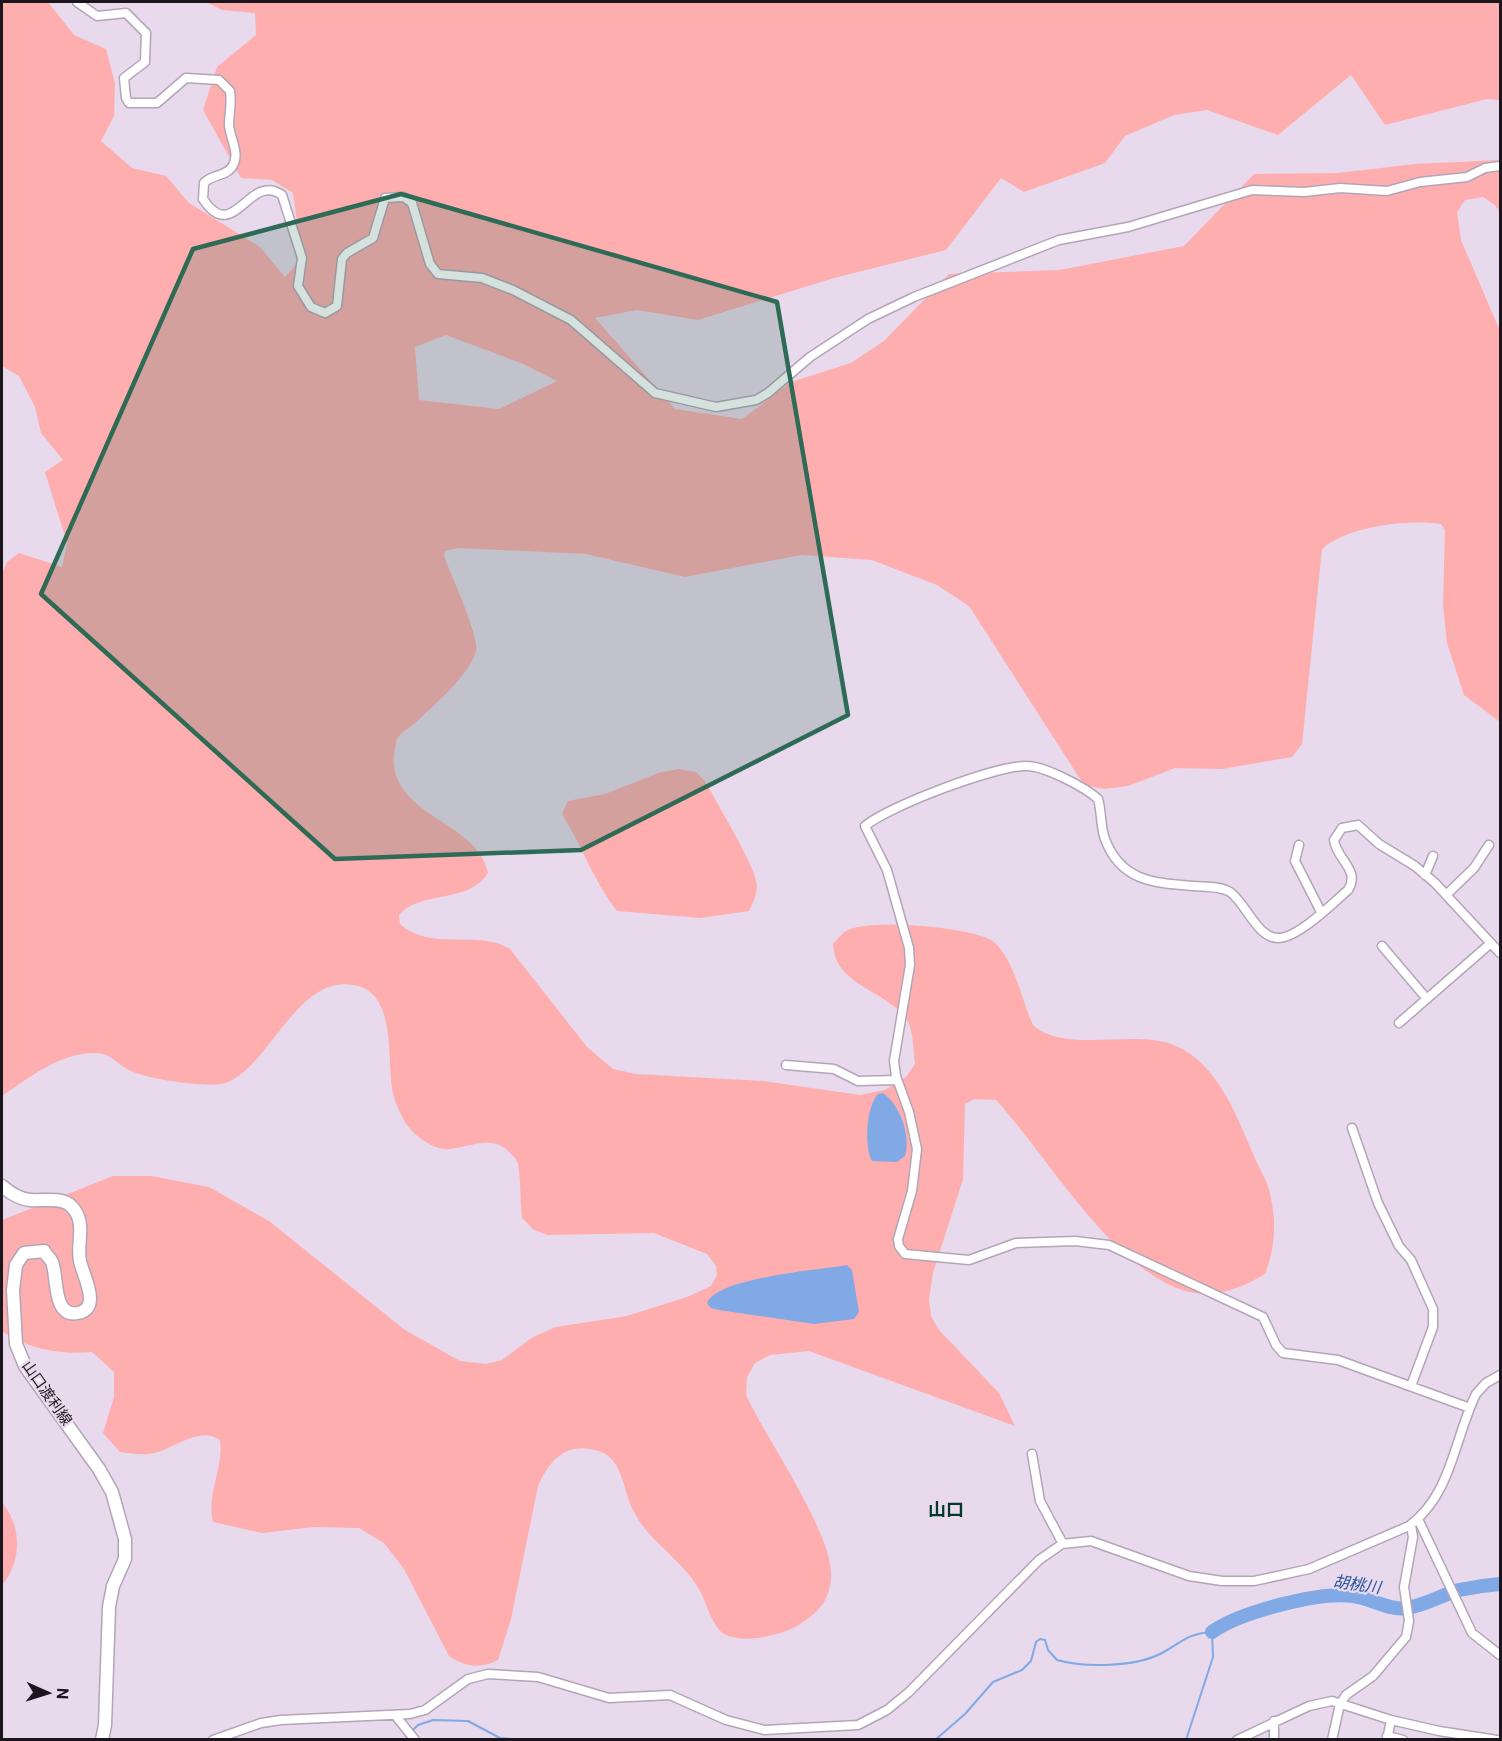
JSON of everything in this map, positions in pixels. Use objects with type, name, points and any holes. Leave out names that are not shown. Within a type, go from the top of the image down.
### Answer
[{"type":"main road","name":"山口渡利線","points":[[2,1186],[12,1194],[28,1200],[50,1199],[69,1204],[80,1219],[79,1260],[91,1294],[88,1307],[73,1314],[64,1309],[58,1300],[52,1261],[44,1251],[24,1252],[16,1265],[13,1290],[16,1344],[25,1366],[99,1469],[112,1492],[126,1539],[125,1559],[113,1586],[109,1607],[105,1725],[102,1740]]},
{"type":"street","points":[[77,2],[97,16],[126,14],[146,33],[145,62],[124,78],[126,98],[129,103],[157,103],[186,78],[219,80],[230,91],[229,126],[236,152],[235,162],[226,173],[211,177],[204,183],[203,199],[218,213],[227,215],[236,212],[260,191],[273,190],[282,195],[302,258],[298,286],[307,302],[316,311],[325,313],[337,306],[340,263],[347,253],[373,238],[385,198],[404,197],[412,203],[430,264],[438,274],[482,278],[513,290],[571,320],[655,393],[705,406],[756,400],[768,393],[834,338],[878,313],[1059,240],[1138,224],[1252,190],[1304,192],[1340,188],[1387,191],[1420,182],[1467,177],[1485,168],[1500,166]]},
{"type":"street","points":[[1470,1408],[1338,1360],[1282,1353],[1263,1317],[1108,1245],[1074,1241],[1016,1243],[969,1260],[905,1254],[899,1246],[898,1239],[912,1191],[916,1149],[909,1112],[897,1080],[894,1061],[910,965],[909,948],[887,870],[865,826],[875,818],[920,797],[1008,768],[1037,767],[1088,791],[1098,799],[1105,840],[1114,854],[1135,876],[1158,883],[1228,891],[1245,907],[1263,931],[1275,938],[1295,934],[1351,886],[1351,871],[1335,845],[1338,831],[1347,825],[1358,825],[1378,844],[1425,875],[1500,953]]},
{"type":"street","points":[[1446,895],[1473,868],[1489,844]]},
{"type":"street","points":[[1299,845],[1295,861],[1321,912]]},
{"type":"street","points":[[1425,875],[1433,856]]},
{"type":"street","points":[[1399,1023],[1491,944]]},
{"type":"street","points":[[1382,946],[1427,999]]},
{"type":"street","points":[[786,1065],[834,1069],[858,1081],[897,1080]]},
{"type":"street","points":[[1352,1128],[1378,1203],[1399,1246],[1411,1260],[1433,1309],[1433,1327],[1411,1386]]},
{"type":"street","points":[[213,1740],[261,1723],[281,1720],[395,1715],[425,1710],[468,1679],[499,1674],[538,1677],[609,1698],[670,1695],[726,1720],[754,1728],[858,1725],[887,1710],[909,1692],[1039,1560],[1051,1549],[1063,1544],[1091,1540],[1189,1576],[1245,1581],[1298,1573],[1414,1522],[1438,1497],[1476,1394],[1486,1383],[1500,1375]]},
{"type":"street","points":[[1032,1454],[1040,1501],[1063,1544]]},
{"type":"street","points":[[1414,1522],[1450,1587],[1472,1633],[1500,1655]]},
{"type":"street","points":[[1332,1740],[1340,1704],[1350,1692],[1373,1676],[1407,1637],[1409,1621],[1404,1587],[1414,1522]]},
{"type":"street","points":[[1237,1740],[1274,1721],[1322,1702],[1332,1701],[1391,1720],[1439,1731],[1497,1740]]},
{"type":"street","points":[[395,1715],[415,1740]]},
{"type":"street","points":[[1391,1720],[1387,1738],[1403,1740]]},
{"type":"street","points":[[1274,1721],[1274,1740]]},
{"type":"street","points":[[815,1728],[817,1740]]},
{"type":"highlighted area","points":[[401,194],[777,302],[848,715],[581,850],[335,859],[41,594],[193,249]]},
{"type":"shaded area","points":[[2,2],[48,2],[74,35],[106,49],[115,83],[114,116],[101,141],[132,168],[166,176],[189,203],[260,247],[285,277],[302,258],[293,193],[272,180],[241,178],[203,110],[217,67],[256,35],[255,13],[222,10],[206,2],[1500,2],[1500,100],[1487,99],[1385,125],[1351,75],[1278,135],[1207,110],[1174,115],[1125,136],[1105,163],[1024,192],[1001,178],[946,250],[834,278],[698,320],[637,310],[595,318],[675,409],[742,419],[791,382],[851,363],[884,341],[949,274],[1060,270],[1184,246],[1254,174],[1338,173],[1415,164],[1500,160],[1500,213],[1495,205],[1483,197],[1465,200],[1457,212],[1461,240],[1500,331],[1500,722],[1464,695],[1447,643],[1443,604],[1445,530],[1441,524],[1412,523],[1362,530],[1333,541],[1322,549],[1302,744],[1292,757],[1222,769],[1175,768],[1128,786],[1104,789],[1084,785],[969,606],[937,585],[872,560],[801,555],[685,577],[586,554],[458,548],[445,551],[444,556],[474,633],[476,651],[458,680],[397,739],[394,766],[400,784],[410,798],[424,810],[470,843],[482,856],[488,873],[480,883],[469,889],[408,907],[399,915],[400,924],[426,937],[484,941],[497,943],[510,949],[587,1047],[613,1069],[636,1074],[763,1081],[860,1095],[885,1090],[906,1077],[915,1064],[909,1023],[900,1011],[846,973],[839,965],[833,944],[846,931],[875,925],[945,928],[983,937],[994,942],[1007,959],[1033,1025],[1047,1034],[1081,1040],[1140,1039],[1174,1045],[1189,1053],[1215,1079],[1234,1111],[1269,1190],[1274,1215],[1274,1235],[1265,1274],[1233,1289],[1209,1294],[1174,1287],[1148,1272],[1100,1229],[996,1100],[974,1099],[965,1104],[963,1179],[933,1273],[929,1299],[931,1316],[939,1330],[999,1393],[1015,1426],[809,1351],[770,1355],[755,1363],[747,1377],[746,1395],[811,1513],[829,1560],[831,1578],[828,1593],[818,1610],[807,1620],[775,1635],[743,1639],[734,1638],[721,1631],[690,1576],[639,1521],[614,1462],[601,1452],[590,1449],[579,1448],[562,1454],[548,1467],[538,1486],[511,1619],[498,1660],[485,1665],[473,1666],[461,1663],[449,1656],[404,1569],[384,1543],[359,1528],[315,1527],[262,1533],[213,1522],[211,1512],[220,1461],[220,1440],[205,1435],[189,1438],[153,1453],[120,1452],[103,1433],[114,1397],[114,1372],[92,1352],[69,1353],[45,1349],[22,1342],[2,1331],[2,1220],[113,1176],[151,1176],[209,1187],[269,1221],[405,1330],[460,1361],[486,1364],[502,1360],[533,1337],[556,1327],[627,1316],[687,1297],[711,1286],[717,1275],[716,1266],[707,1254],[654,1233],[547,1235],[534,1230],[522,1218],[520,1177],[514,1156],[503,1147],[489,1143],[450,1149],[437,1147],[424,1141],[405,1122],[394,1097],[385,1018],[380,1004],[371,993],[358,986],[336,985],[317,993],[300,1007],[254,1062],[238,1077],[221,1084],[189,1083],[150,1077],[131,1071],[106,1055],[95,1053],[70,1057],[46,1067],[2,1096],[2,574],[7,562],[19,553],[62,567],[67,543],[45,472],[63,460],[41,433],[35,407],[19,376],[2,366]],"holes":[[[446,335],[521,363],[557,381],[499,409],[419,400],[415,347]]]},
{"type":"shaded area","points":[[679,769],[696,772],[705,781],[743,849],[757,885],[756,895],[749,911],[701,918],[617,911],[562,814],[568,801],[605,794],[661,772]]},
{"type":"shaded area","points":[[2,1502],[13,1522],[17,1544],[9,1576],[2,1585]]},
{"type":"water","points":[[883,1093],[899,1113],[905,1130],[905,1156],[897,1162],[872,1161],[869,1154],[867,1137],[871,1108],[878,1094]]},
{"type":"water","points":[[847,1265],[852,1270],[859,1312],[854,1319],[814,1324],[719,1310],[711,1308],[707,1303],[715,1294],[749,1281]]},
{"type":"waterway","name":"胡桃川","points":[[1212,1632],[1241,1617],[1301,1600],[1339,1595],[1353,1596],[1394,1608],[1407,1608],[1459,1590],[1500,1584]]},
{"type":"waterway","points":[[935,1740],[965,1714],[993,1682],[1022,1670],[1031,1661],[1036,1642],[1040,1639],[1045,1640],[1048,1650],[1057,1660],[1068,1663],[1110,1665],[1151,1658],[1191,1636],[1212,1632],[1213,1657],[1186,1740]]},
{"type":"waterway","points":[[411,1732],[418,1725],[433,1720],[468,1721],[500,1738],[525,1740]]},
{"type":"district","name":"山口","points":[[946,1510]]}]
